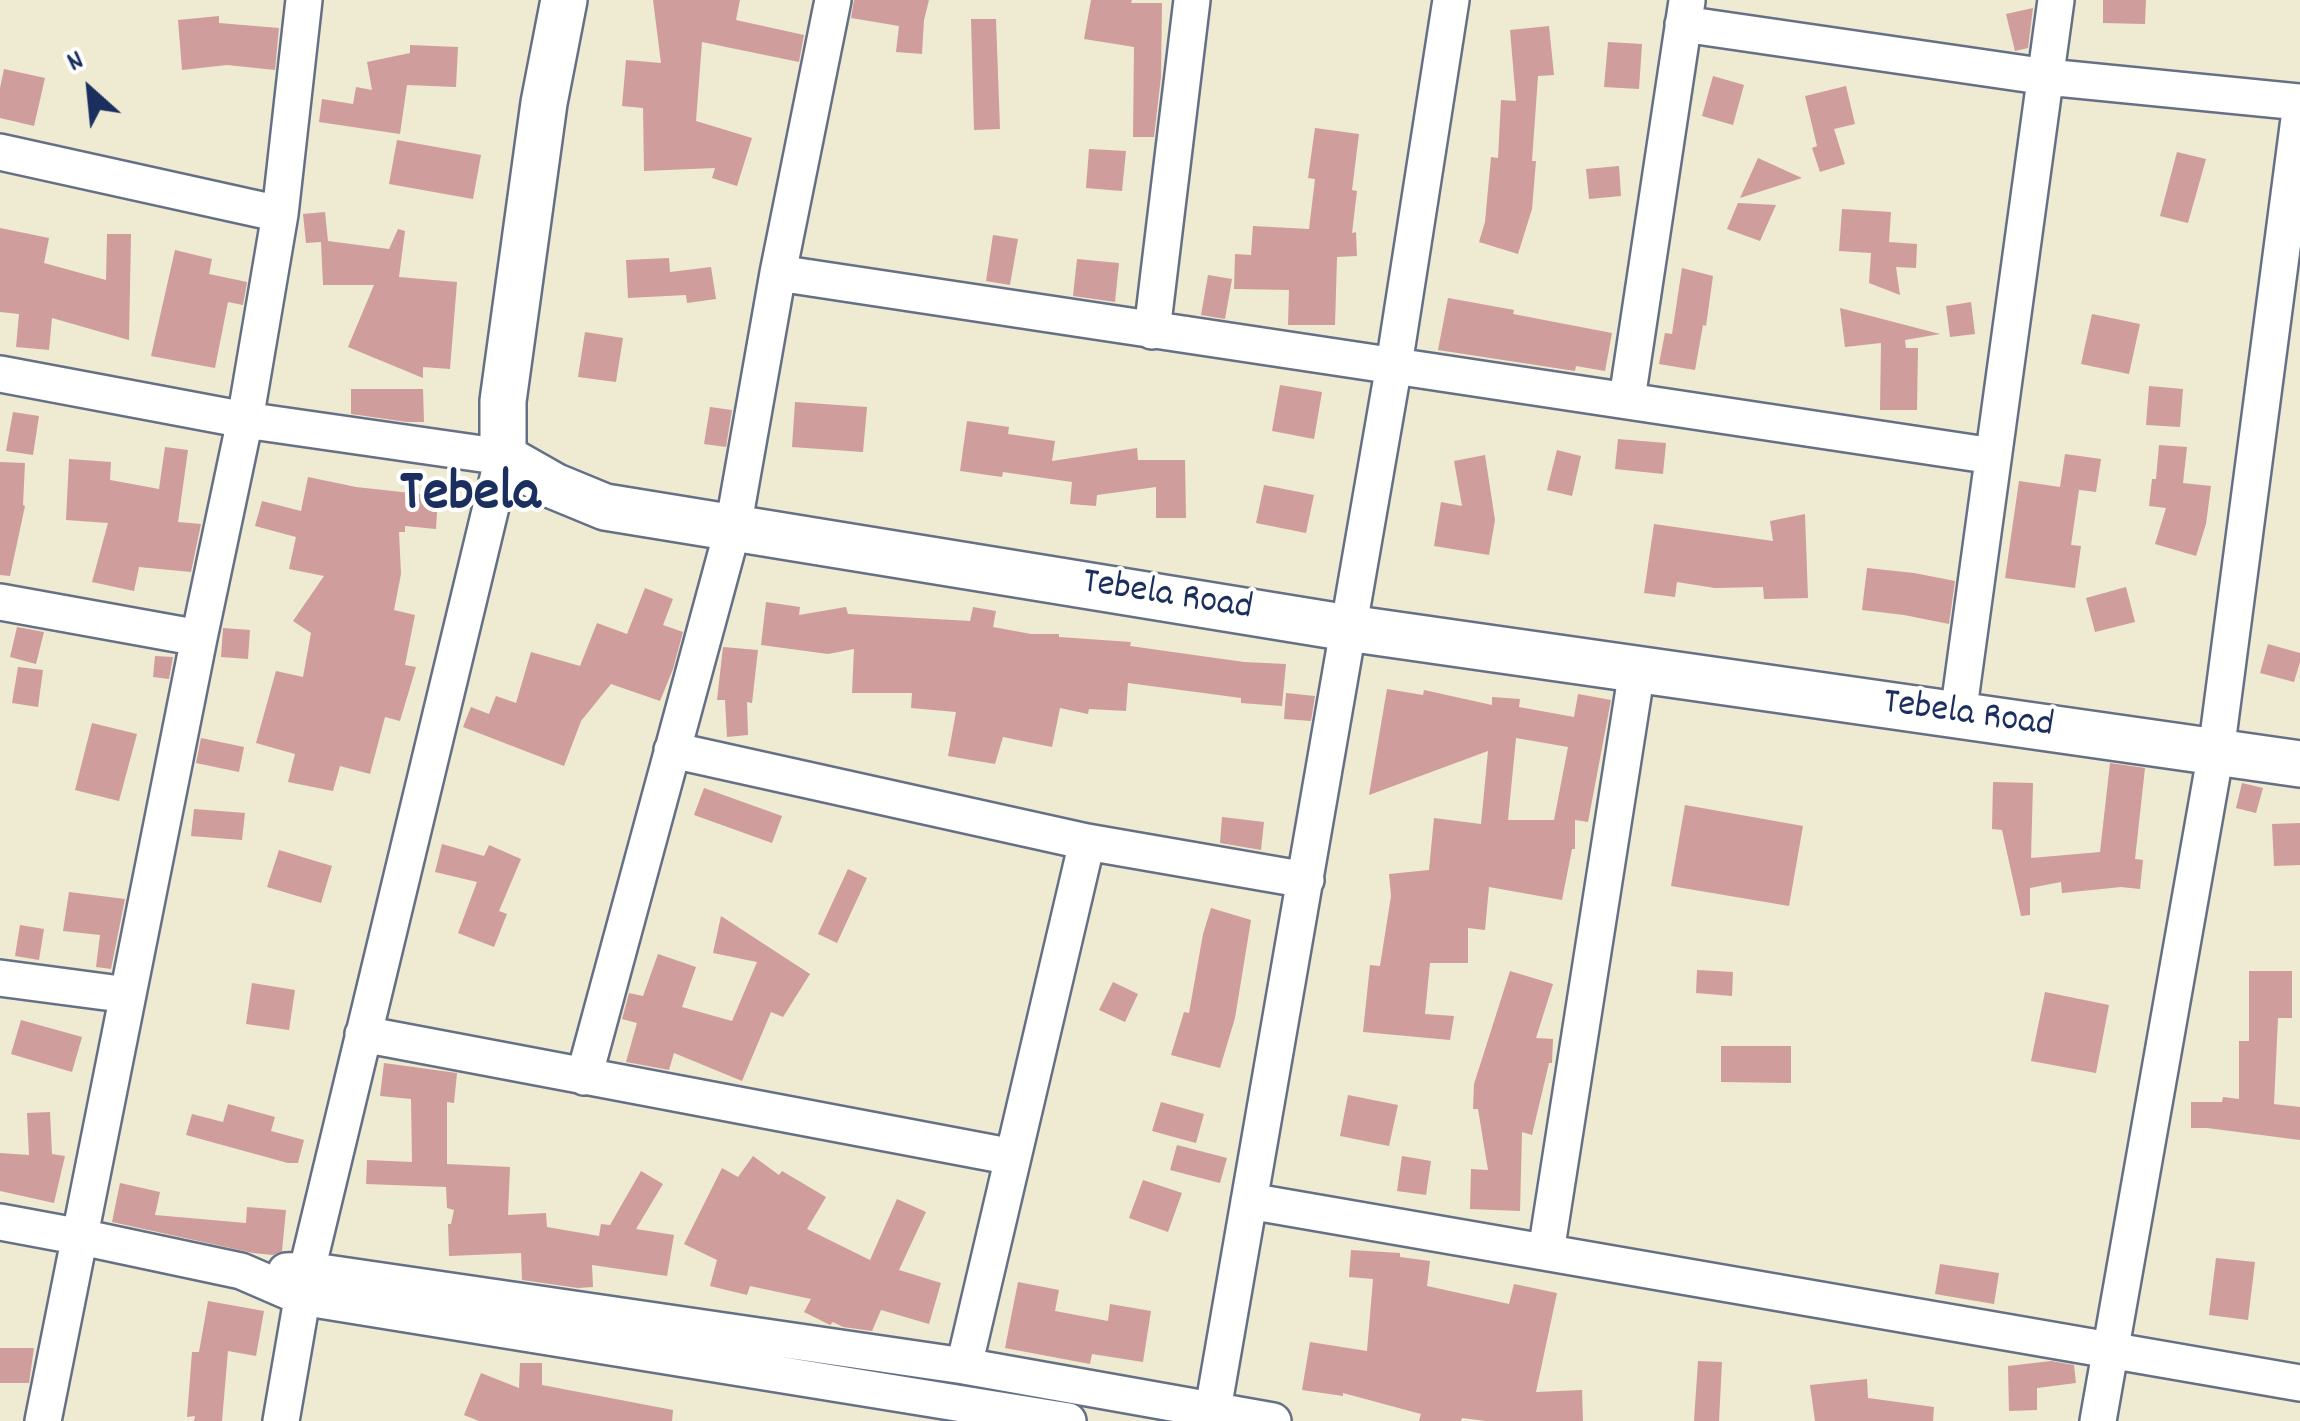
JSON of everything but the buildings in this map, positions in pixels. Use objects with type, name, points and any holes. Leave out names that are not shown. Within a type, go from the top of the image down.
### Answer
[{"type":"main road","points":[[503,458],[503,401],[544,103],[564,0]]},
{"type":"main road","name":"Tebela Road","points":[[503,458],[554,486],[605,507],[1348,628],[2300,764]]},
{"type":"street","points":[[43,1421],[246,420],[280,214],[304,0]]},
{"type":"street","points":[[584,1077],[732,528],[778,274],[834,0]]},
{"type":"street","points":[[1152,330],[1192,0]]},
{"type":"street","points":[[1212,1416],[1394,365],[1451,0]]},
{"type":"street","points":[[1958,715],[2056,0]]},
{"type":"street","points":[[1627,399],[1685,12],[2047,77],[2300,102]]},
{"type":"street","points":[[2098,1421],[2216,752],[2300,111]]},
{"type":"street","points":[[0,152],[280,214]]},
{"type":"street","points":[[778,274],[1994,456]]},
{"type":"street","points":[[0,374],[246,420],[503,458],[304,1284],[281,1421]]},
{"type":"street","points":[[0,602],[200,638]]},
{"type":"street","points":[[1546,1252],[1637,670]]},
{"type":"street","points":[[672,750],[1087,842],[1306,880]]},
{"type":"street","points":[[964,1366],[1087,842]]},
{"type":"street","points":[[0,978],[128,994]]},
{"type":"street","points":[[362,1034],[1012,1157]]},
{"type":"street","points":[[1249,1200],[2300,1383]]},
{"type":"street","points":[[0,1222],[304,1284],[1068,1421]]},
{"type":"street","points":[[304,1284],[964,1366],[1212,1416],[1273,1421]]},
{"type":"district","name":"Tebela","points":[[470,499]]}]
